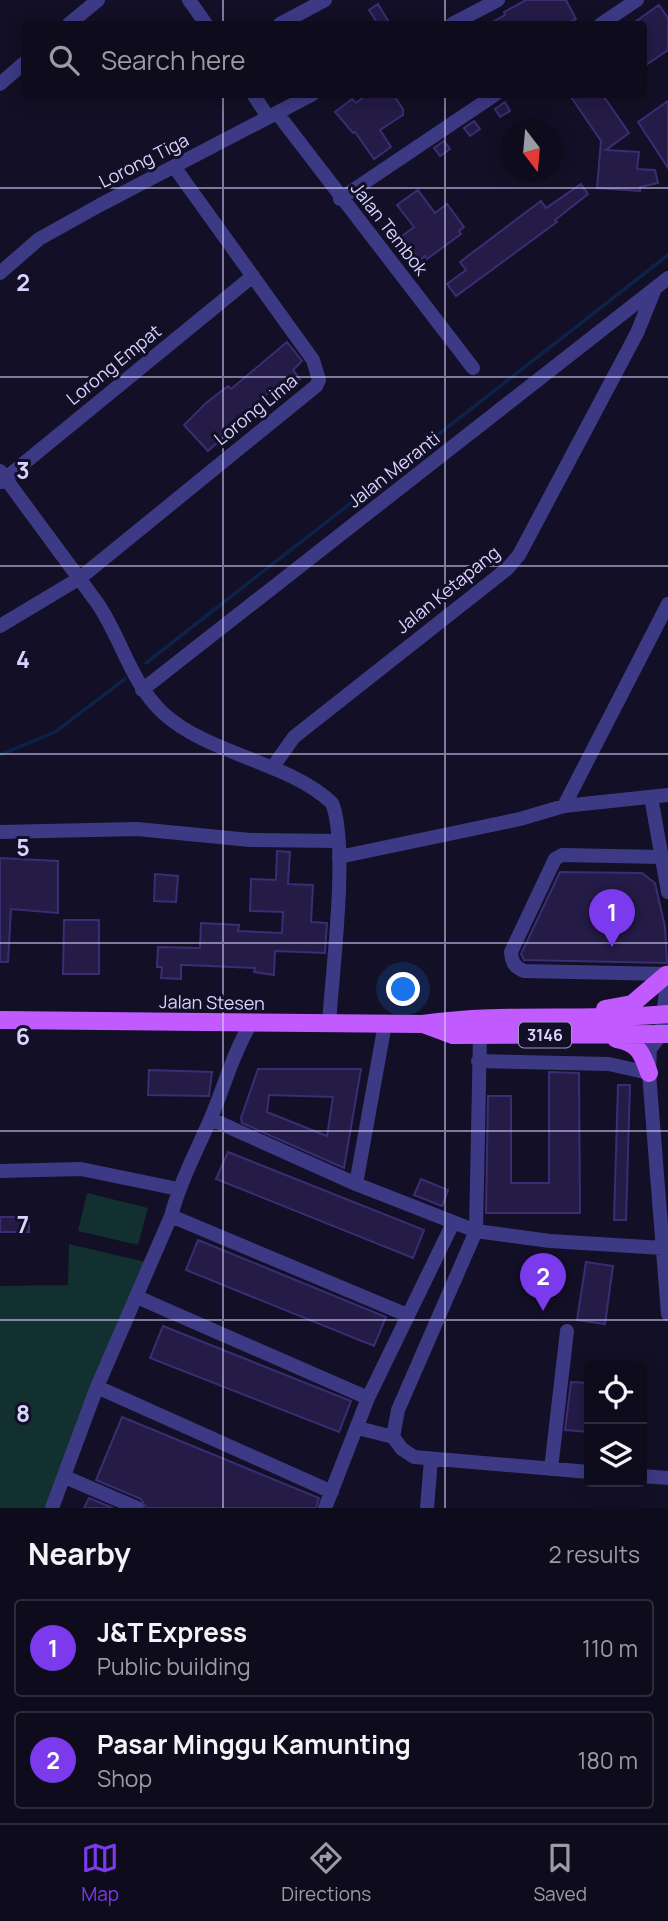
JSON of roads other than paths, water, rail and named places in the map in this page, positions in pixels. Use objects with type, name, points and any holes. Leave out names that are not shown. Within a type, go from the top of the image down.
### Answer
[{"type":"main road","points":[[529,1018],[632,1004],[648,994],[667,974]]},
{"type":"main road","name":"3146","points":[[423,1024],[457,1019],[665,1015]]},
{"type":"main road","name":"Jalan Stesen","points":[[0,1020],[250,1025],[423,1024]]},
{"type":"main road","name":"3146","points":[[423,1024],[453,1035],[664,1034]]},
{"type":"main road","points":[[600,1035],[636,1045],[649,1073]]},
{"type":"street","points":[[73,21],[98,0]]},
{"type":"street","points":[[189,0],[204,21]]},
{"type":"street","points":[[286,21],[325,0]]},
{"type":"street","points":[[458,21],[498,0]]},
{"type":"street","points":[[606,21],[638,0]]},
{"type":"street","points":[[0,84],[21,66]]},
{"type":"street","name":"Jalan Tembok","points":[[257,98],[340,198],[473,368]]},
{"type":"street","name":"Lorong Tiga","points":[[0,273],[39,239],[305,98]]},
{"type":"street","points":[[340,198],[490,98]]},
{"type":"street","name":"Lorong Lima","points":[[0,626],[80,578],[316,386],[319,374],[317,367],[175,168]]},
{"type":"street","name":"Lorong Empat","points":[[2,477],[253,276]]},
{"type":"street","name":"Jalan Meranti","points":[[142,690],[668,278]]},
{"type":"street","name":"Jalan Ketapang","points":[[272,768],[294,737],[507,569],[519,555],[638,333],[655,288]]},
{"type":"street","points":[[2,477],[110,621],[142,690],[183,728],[272,768],[331,803],[339,857],[329,1024]]},
{"type":"street","points":[[564,806],[668,604]]},
{"type":"street","points":[[339,857],[520,819],[564,806],[668,795]]},
{"type":"street","points":[[651,797],[668,892]]},
{"type":"street","points":[[0,832],[137,829],[250,840],[338,841]]},
{"type":"street","points":[[662,857],[562,855],[555,859],[511,952],[515,967],[524,971],[667,974],[664,1034],[650,1049],[649,1073],[668,1314]]},
{"type":"street","points":[[356,1184],[385,1024]]},
{"type":"street","points":[[52,1508],[97,1387],[171,1216],[178,1189],[211,1119],[235,1051],[250,1025]]},
{"type":"street","points":[[393,1437],[398,1410],[476,1231],[480,1035]]},
{"type":"street","points":[[478,1060],[610,1064],[649,1073]]},
{"type":"street","points":[[211,1119],[356,1184],[476,1231],[550,1241],[663,1248]]},
{"type":"street","points":[[0,1171],[81,1169],[178,1189]]},
{"type":"street","points":[[171,1216],[407,1315]]},
{"type":"street","points":[[325,1508],[368,1398],[453,1223]]},
{"type":"street","points":[[137,1297],[368,1398]]},
{"type":"street","points":[[551,1469],[567,1331]]},
{"type":"street","points":[[97,1387],[332,1492]]},
{"type":"street","points":[[358,1427],[393,1437],[402,1449],[414,1457],[584,1472]]},
{"type":"street","points":[[427,1508],[431,1459]]},
{"type":"street","points":[[647,1476],[668,1478]]},
{"type":"street","points":[[65,1477],[137,1508]]},
{"type":"waterway","points":[[146,663],[668,255]]},
{"type":"waterway","points":[[0,755],[55,732],[125,679]]},
{"type":"place","name":"J&T Express","points":[[612,947]]},
{"type":"place","name":"Pasar Minggu Kamunting","points":[[543,1311]]}]
